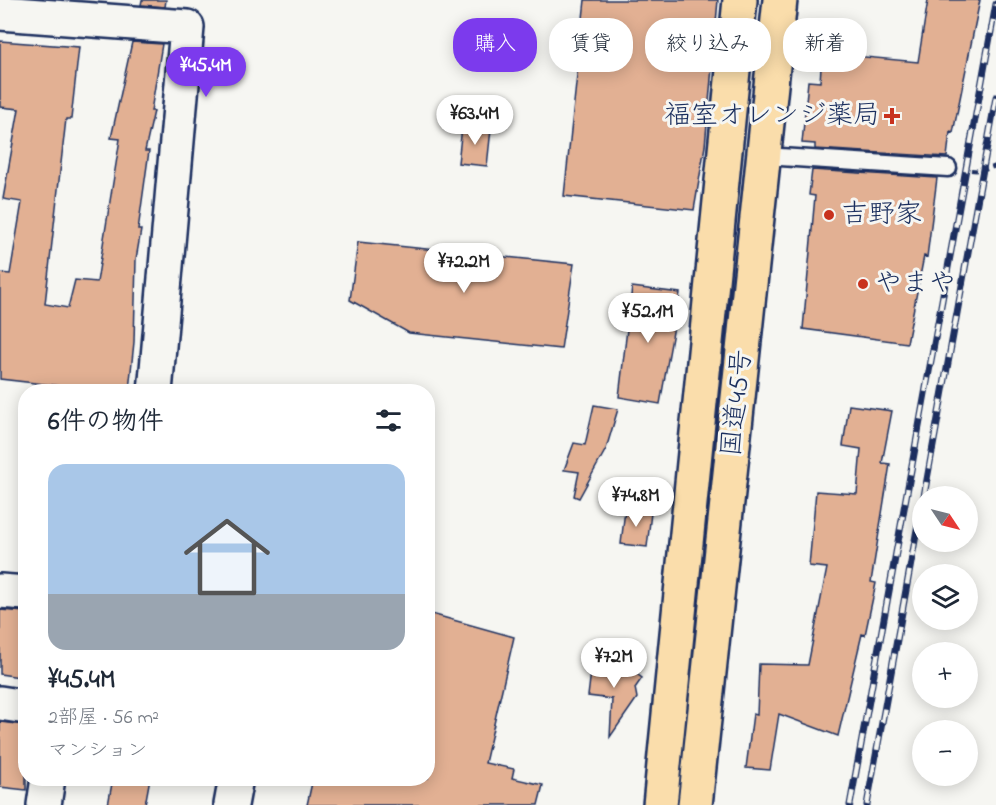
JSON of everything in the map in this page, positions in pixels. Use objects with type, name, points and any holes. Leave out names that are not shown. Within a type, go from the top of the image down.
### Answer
[{"type":"highway","name":"国道45号","points":[[660,805],[740,0]]},
{"type":"highway","name":"国道45号","points":[[695,805],[780,0]]},
{"type":"street","points":[[0,13],[189,13],[156,384]]},
{"type":"street","points":[[0,591],[18,592]]},
{"type":"street","points":[[0,703],[18,706]]},
{"type":"street","points":[[44,805],[47,786]]},
{"type":"street","points":[[231,805],[235,786]]},
{"type":"lane","points":[[765,156],[948,168]]},
{"type":"building","points":[[142,0],[166,0],[165,7],[141,5]]},
{"type":"building","points":[[585,0],[718,0],[716,18],[645,18],[645,72],[712,72],[705,146],[694,210],[564,196],[577,72],[633,72],[633,18],[583,18]]},
{"type":"building","points":[[928,0],[980,0],[953,133],[950,132],[947,157],[815,149],[815,144],[802,143],[808,81],[820,82],[821,72],[867,72],[867,57],[918,62]]},
{"type":"building","points":[[0,41],[79,47],[71,119],[66,119],[45,304],[68,308],[75,280],[97,282],[120,139],[111,138],[132,42],[162,44],[151,111],[154,111],[145,151],[149,151],[138,230],[141,230],[136,259],[134,342],[130,384],[44,384],[0,379],[0,273],[10,274],[22,202],[3,199],[19,109],[0,107]]},
{"type":"building","points":[[462,127],[491,129],[487,166],[458,163]]},
{"type":"building","points":[[812,170],[937,178],[927,257],[924,256],[907,343],[803,329],[815,196],[809,195]]},
{"type":"building","points":[[358,242],[574,264],[561,349],[409,333],[350,300]]},
{"type":"building","points":[[632,287],[680,293],[660,404],[619,397]]},
{"type":"building","points":[[594,405],[618,409],[606,449],[579,498],[574,496],[579,472],[564,470],[574,443],[585,445]]},
{"type":"building","points":[[849,405],[892,411],[882,463],[890,464],[871,582],[876,583],[865,635],[862,634],[838,736],[779,714],[770,770],[746,768],[753,714],[757,715],[759,664],[808,665],[827,568],[809,566],[816,491],[857,494],[861,449],[843,446]]},
{"type":"building","points":[[625,510],[651,513],[647,547],[621,544]]},
{"type":"building","points":[[0,610],[18,611],[18,677],[0,674]]},
{"type":"building","points":[[435,615],[514,637],[485,763],[514,769],[512,778],[543,785],[538,805],[307,805],[311,786],[435,786]]},
{"type":"building","points":[[592,663],[627,667],[642,678],[635,688],[637,698],[610,737],[612,699],[588,696]]},
{"type":"building","points":[[0,722],[18,724],[18,786],[26,786],[26,790],[0,787]]},
{"type":"building","points":[[112,786],[149,786],[145,805],[108,805]]},
{"type":"railway","points":[[850,805],[996,4]]},
{"type":"railway","points":[[926,486],[996,97]]},
{"type":"railway","points":[[867,805],[913,552]]},
{"type":"place","name":"福室オレンジ薬局","points":[[892,116]]},
{"type":"place","name":"吉野家","points":[[829,215]]},
{"type":"place","name":"やまや","points":[[863,284]]}]
